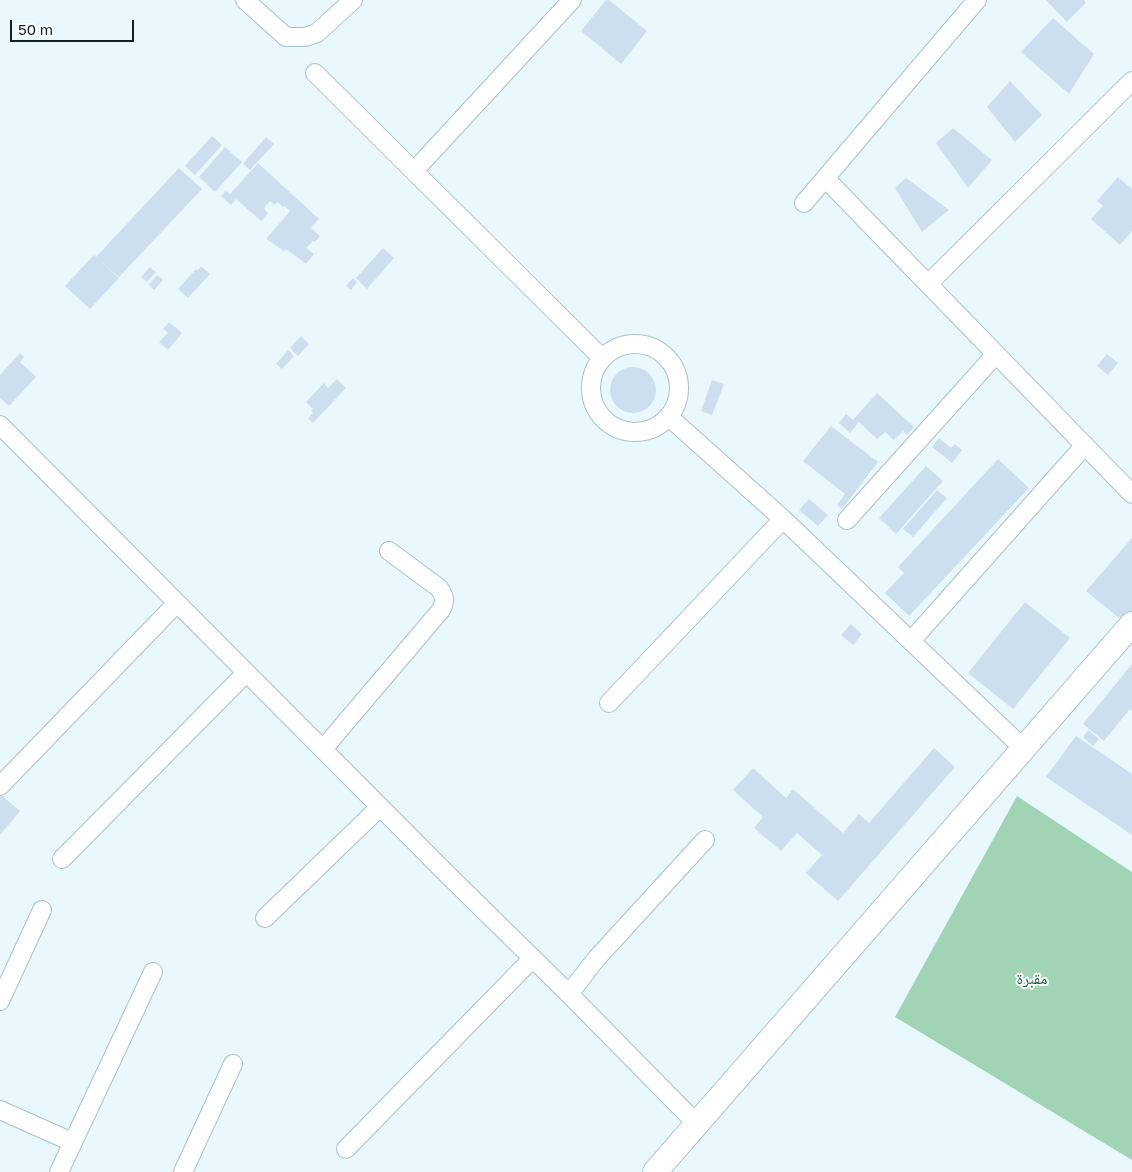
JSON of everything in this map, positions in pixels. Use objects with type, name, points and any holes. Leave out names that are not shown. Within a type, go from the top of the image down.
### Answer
[{"type":"street","points":[[245,0],[286,37],[304,37],[317,33],[353,0]]},
{"type":"street","points":[[414,172],[572,0]]},
{"type":"street","points":[[804,203],[977,0]]},
{"type":"street","points":[[315,73],[602,358]]},
{"type":"street","points":[[928,284],[1132,81]]},
{"type":"street","points":[[825,178],[1132,494]]},
{"type":"street","points":[[639,344],[652,348],[664,355],[678,378],[679,392],[676,405],[669,417],[658,426],[638,432],[618,429],[606,422],[596,411],[591,397],[590,383],[594,370],[602,358],[613,350],[626,345],[639,344]]},
{"type":"street","points":[[847,520],[996,354]]},
{"type":"street","points":[[669,417],[783,519],[1024,749]]},
{"type":"street","points":[[0,425],[696,1124]]},
{"type":"street","points":[[911,641],[1085,445]]},
{"type":"street","points":[[610,703],[783,519]]},
{"type":"street","points":[[322,749],[441,610],[445,602],[439,588],[389,550]]},
{"type":"street","points":[[0,786],[177,603]]},
{"type":"street","points":[[655,1172],[1132,624]]},
{"type":"street","points":[[62,859],[246,673]]},
{"type":"street","points":[[265,918],[380,807]]},
{"type":"street","points":[[568,994],[596,960],[704,840]]},
{"type":"street","points":[[0,1001],[42,910]]},
{"type":"street","points":[[346,1148],[532,959]]},
{"type":"street","points":[[58,1172],[152,972]]},
{"type":"street","points":[[183,1172],[233,1064]]},
{"type":"street","points":[[0,1110],[72,1142]]},
{"type":"green space","name":"مقبرة","points":[[1017,796],[1132,872],[1132,1160],[895,1017]]},
{"type":"building","points":[[606,0],[609,0],[647,31],[621,64],[581,31]]},
{"type":"building","points":[[1046,0],[1084,0],[1086,3],[1067,22]]},
{"type":"building","points":[[1053,18],[1094,54],[1069,94],[1021,52]]},
{"type":"building","points":[[1010,81],[1042,115],[1015,142],[987,107]]},
{"type":"building","points":[[953,128],[992,160],[968,188],[936,143]]},
{"type":"building","points":[[212,136],[222,145],[195,175],[185,166]]},
{"type":"building","points":[[266,137],[274,144],[250,170],[243,164]]},
{"type":"building","points":[[225,147],[242,162],[215,192],[199,177]]},
{"type":"building","points":[[258,163],[319,219],[311,228],[320,236],[306,248],[314,254],[306,264],[286,249],[284,251],[266,239],[290,211],[284,206],[277,202],[275,205],[270,201],[264,208],[268,213],[261,221],[236,199],[231,205],[221,196],[226,191],[230,194]]},
{"type":"building","points":[[179,168],[202,189],[119,277],[99,260],[119,278],[90,309],[65,286],[94,255],[96,257]]},
{"type":"building","points":[[1118,177],[1132,189],[1132,231],[1120,245],[1091,219],[1103,206],[1097,201]]},
{"type":"building","points":[[906,178],[949,210],[922,232],[895,188]]},
{"type":"building","points":[[383,248],[394,258],[367,289],[356,278]]},
{"type":"building","points":[[201,266],[210,274],[188,298],[178,289]]},
{"type":"building","points":[[150,267],[156,272],[147,282],[141,277]]},
{"type":"building","points":[[157,275],[163,280],[154,290],[149,285]]},
{"type":"building","points":[[353,278],[357,282],[351,290],[346,286]]},
{"type":"building","points":[[169,322],[182,333],[168,350],[159,342],[168,333],[163,329]]},
{"type":"building","points":[[301,336],[309,344],[298,356],[290,348]]},
{"type":"building","points":[[288,350],[294,356],[282,369],[276,364]]},
{"type":"building","points":[[20,353],[24,357],[20,362],[36,377],[9,406],[0,398],[0,375]]},
{"type":"building","points":[[1107,354],[1118,363],[1108,375],[1097,366]]},
{"type":"building","points":[[638,367],[650,373],[655,381],[655,399],[650,407],[642,412],[628,413],[616,407],[611,399],[610,385],[616,373],[624,368]]},
{"type":"building","points":[[337,379],[346,388],[313,423],[308,418],[313,413],[311,411],[313,409],[306,402],[324,383],[328,388]]},
{"type":"building","points":[[712,380],[724,384],[712,415],[701,411]]},
{"type":"building","points":[[877,393],[914,427],[907,435],[903,431],[894,440],[885,432],[877,439],[859,422],[850,433],[839,423],[846,414],[853,420]]},
{"type":"building","points":[[831,426],[878,462],[842,509],[837,505],[845,494],[803,461]]},
{"type":"building","points":[[939,438],[951,448],[955,444],[962,450],[952,463],[932,447]]},
{"type":"building","points":[[998,459],[1029,488],[909,616],[885,593],[904,573],[898,567]]},
{"type":"building","points":[[926,466],[943,481],[896,534],[879,518]]},
{"type":"building","points":[[937,490],[947,498],[913,537],[903,529]]},
{"type":"building","points":[[809,499],[828,515],[818,526],[799,510]]},
{"type":"building","points":[[1132,538],[1132,612],[1124,622],[1086,591]]},
{"type":"building","points":[[1025,602],[1070,638],[1013,709],[968,673]]},
{"type":"building","points":[[851,624],[862,634],[853,645],[841,635]]},
{"type":"building","points":[[1132,664],[1132,711],[1130,709],[1104,741],[1083,724]]},
{"type":"building","points":[[1088,730],[1099,739],[1093,746],[1083,737]]},
{"type":"building","points":[[1076,736],[1132,774],[1132,835],[1046,777]]},
{"type":"building","points":[[934,748],[955,767],[838,901],[806,873],[822,855],[797,833],[781,851],[754,828],[763,817],[733,790],[753,768],[786,798],[793,789],[843,833],[859,814],[869,823]]},
{"type":"building","points":[[0,794],[20,811],[0,835]]}]
